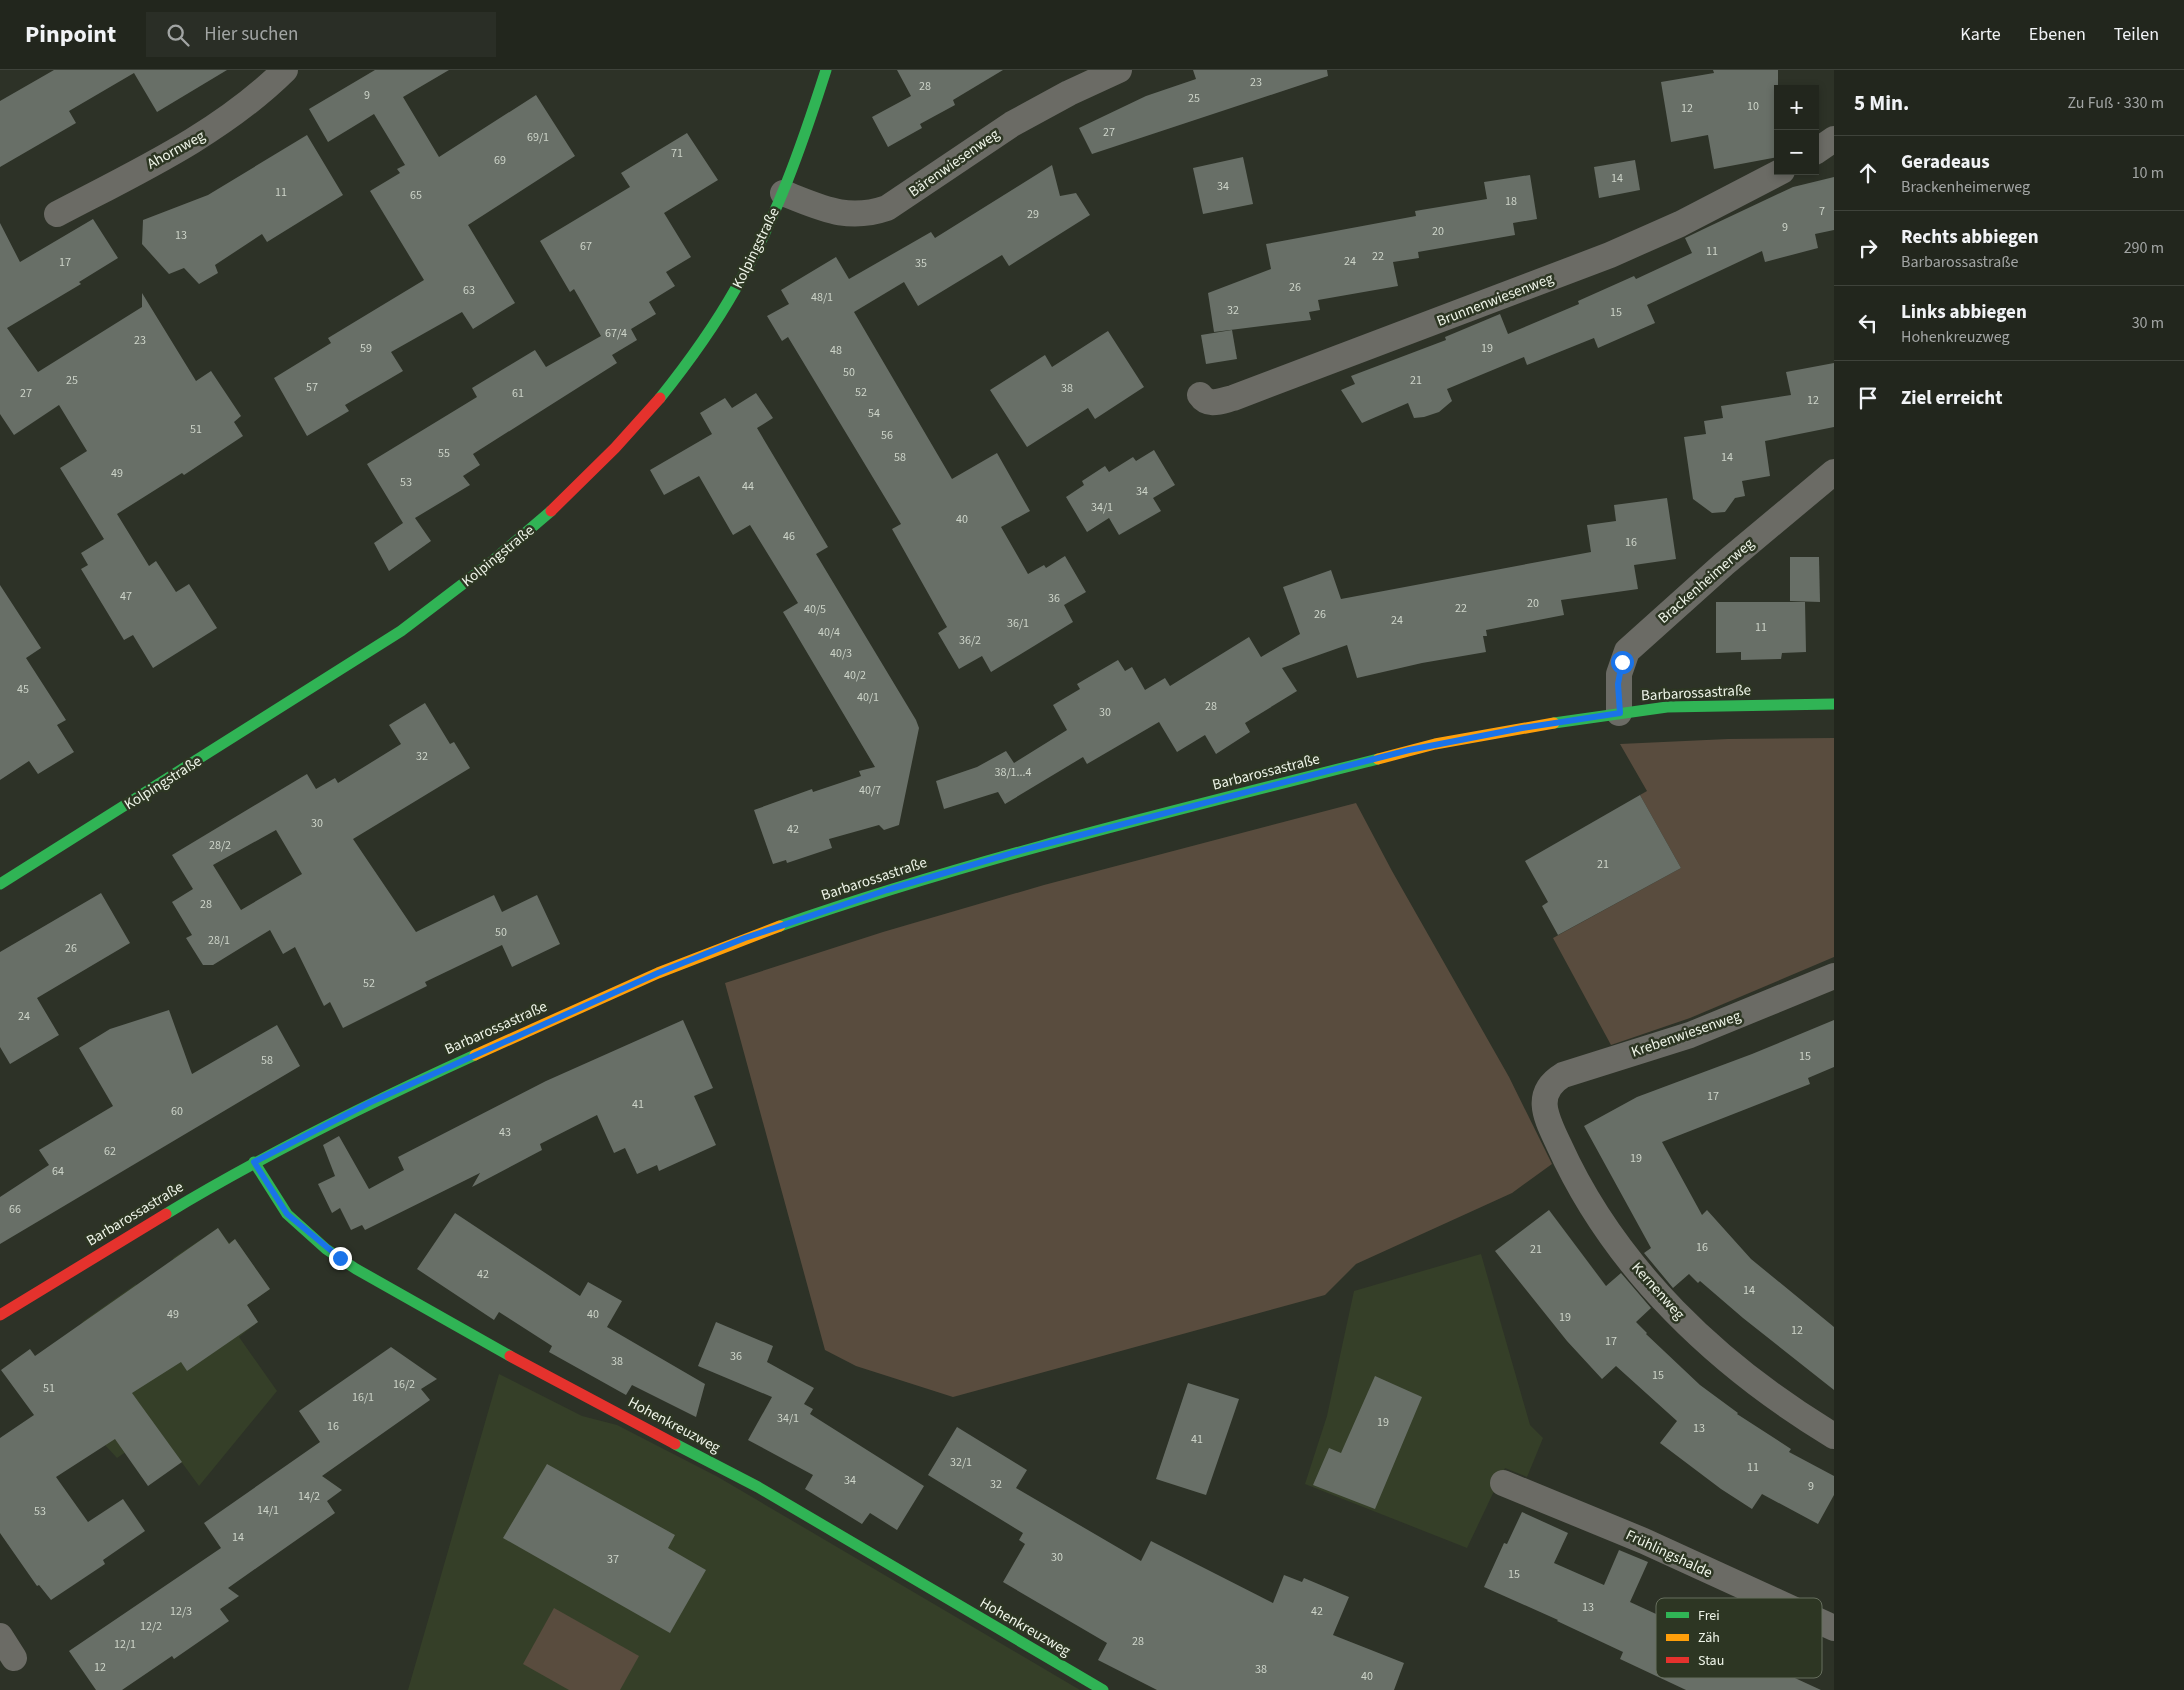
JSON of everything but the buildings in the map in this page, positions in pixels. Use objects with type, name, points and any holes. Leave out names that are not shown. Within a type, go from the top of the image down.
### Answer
[{"type":"street","name":"Ahornweg","points":[[57,214],[211,130],[246,106],[285,70]]},
{"type":"street","name":"Kolpingstraße","points":[[0,884],[399,632],[496,559],[542,520],[587,477],[625,436],[689,360],[719,318],[743,278],[783,193],[826,70]]},
{"type":"street","name":"Bärenwiesenweg","points":[[783,193],[822,208],[852,215],[864,215],[887,208],[1012,124],[1069,93],[1119,70]]},
{"type":"street","points":[[1819,149],[1834,139]]},
{"type":"street","name":"Brunnenwiesenweg","points":[[1200,395],[1203,400],[1212,403],[1233,398],[1509,294],[1642,242],[1774,175]]},
{"type":"street","name":"Brackenheimerweg","points":[[1620,713],[1619,674],[1627,652],[1731,558],[1834,472]]},
{"type":"street","name":"Barbarossastraße","points":[[0,1315],[172,1209],[254,1162],[371,1102],[658,973],[745,938],[862,898],[1023,850],[1409,750],[1522,728],[1620,713],[1708,705],[1834,704]]},
{"type":"street","name":"Krebenwiesenweg","points":[[1544,1097],[1551,1084],[1568,1073],[1690,1035],[1834,976]]},
{"type":"street","name":"Kernenweg","points":[[1544,1097],[1546,1113],[1578,1183],[1622,1250],[1646,1281],[1722,1355],[1777,1399],[1834,1436]]},
{"type":"street","name":"Hohenkreuzweg","points":[[254,1162],[277,1201],[298,1224],[326,1249],[362,1272],[529,1367],[758,1486],[1103,1690]]},
{"type":"street","name":"Frühlingshalde","points":[[1503,1482],[1644,1541],[1768,1598]]},
{"type":"street","name":"Frühlingshalde","points":[[1822,1623],[1834,1628]]},
{"type":"street","points":[[0,1636],[14,1658]]},
{"type":"shaded area","points":[[1834,738],[1834,957],[1690,1018],[1611,1045],[1553,938],[1681,868],[1640,795],[1647,791],[1620,744],[1728,739]]},
{"type":"shaded area","points":[[1356,803],[1392,871],[1509,1077],[1552,1164],[1512,1193],[1356,1264],[1325,1295],[953,1397],[856,1366],[825,1350],[725,983],[883,932],[1044,885]]},
{"type":"shaded area","points":[[218,1228],[229,1243],[235,1239],[270,1289],[247,1305],[258,1322],[239,1337],[277,1391],[199,1486],[158,1430],[117,1458],[105,1445],[103,1354],[82,1322],[136,1284],[138,1287],[176,1263],[173,1258]]},
{"type":"shaded area","points":[[1481,1254],[1530,1425],[1543,1438],[1527,1477],[1505,1468],[1467,1548],[1305,1484],[1327,1416],[1354,1291]]},
{"type":"shaded area","points":[[499,1374],[582,1416],[617,1425],[718,1477],[1080,1690],[408,1690]]},
{"type":"shaded area","points":[[554,1608],[639,1656],[620,1690],[569,1690],[523,1664]]},
{"type":"traffic: fast","points":[[660,398],[710,331],[764,236],[787,182],[826,70]]},
{"type":"traffic: fast","points":[[0,884],[401,631],[489,564],[551,511]]},
{"type":"traffic: fast","points":[[1554,723],[1667,707],[1834,704]]},
{"type":"traffic: fast","points":[[780,926],[928,878],[1077,836],[1378,759]]},
{"type":"traffic: fast","points":[[166,1214],[318,1130],[475,1055]]},
{"type":"traffic: fast","points":[[254,1162],[287,1214],[326,1249],[356,1269],[510,1356]]},
{"type":"traffic: fast","points":[[675,1444],[758,1487],[1103,1690]]},
{"type":"traffic: slow","points":[[1378,759],[1435,744],[1554,723]]},
{"type":"traffic: slow","points":[[475,1055],[658,973],[780,926]]},
{"type":"traffic: jam","points":[[551,511],[615,448],[660,398]]},
{"type":"traffic: jam","points":[[0,1315],[166,1214]]},
{"type":"traffic: jam","points":[[510,1356],[675,1444]]},
{"type":"route","points":[[340,1258],[326,1249],[287,1214],[254,1162],[371,1102],[658,973],[745,938],[887,890],[1023,850],[1409,750],[1522,728],[1620,713],[1618,684],[1622,662]]}]
